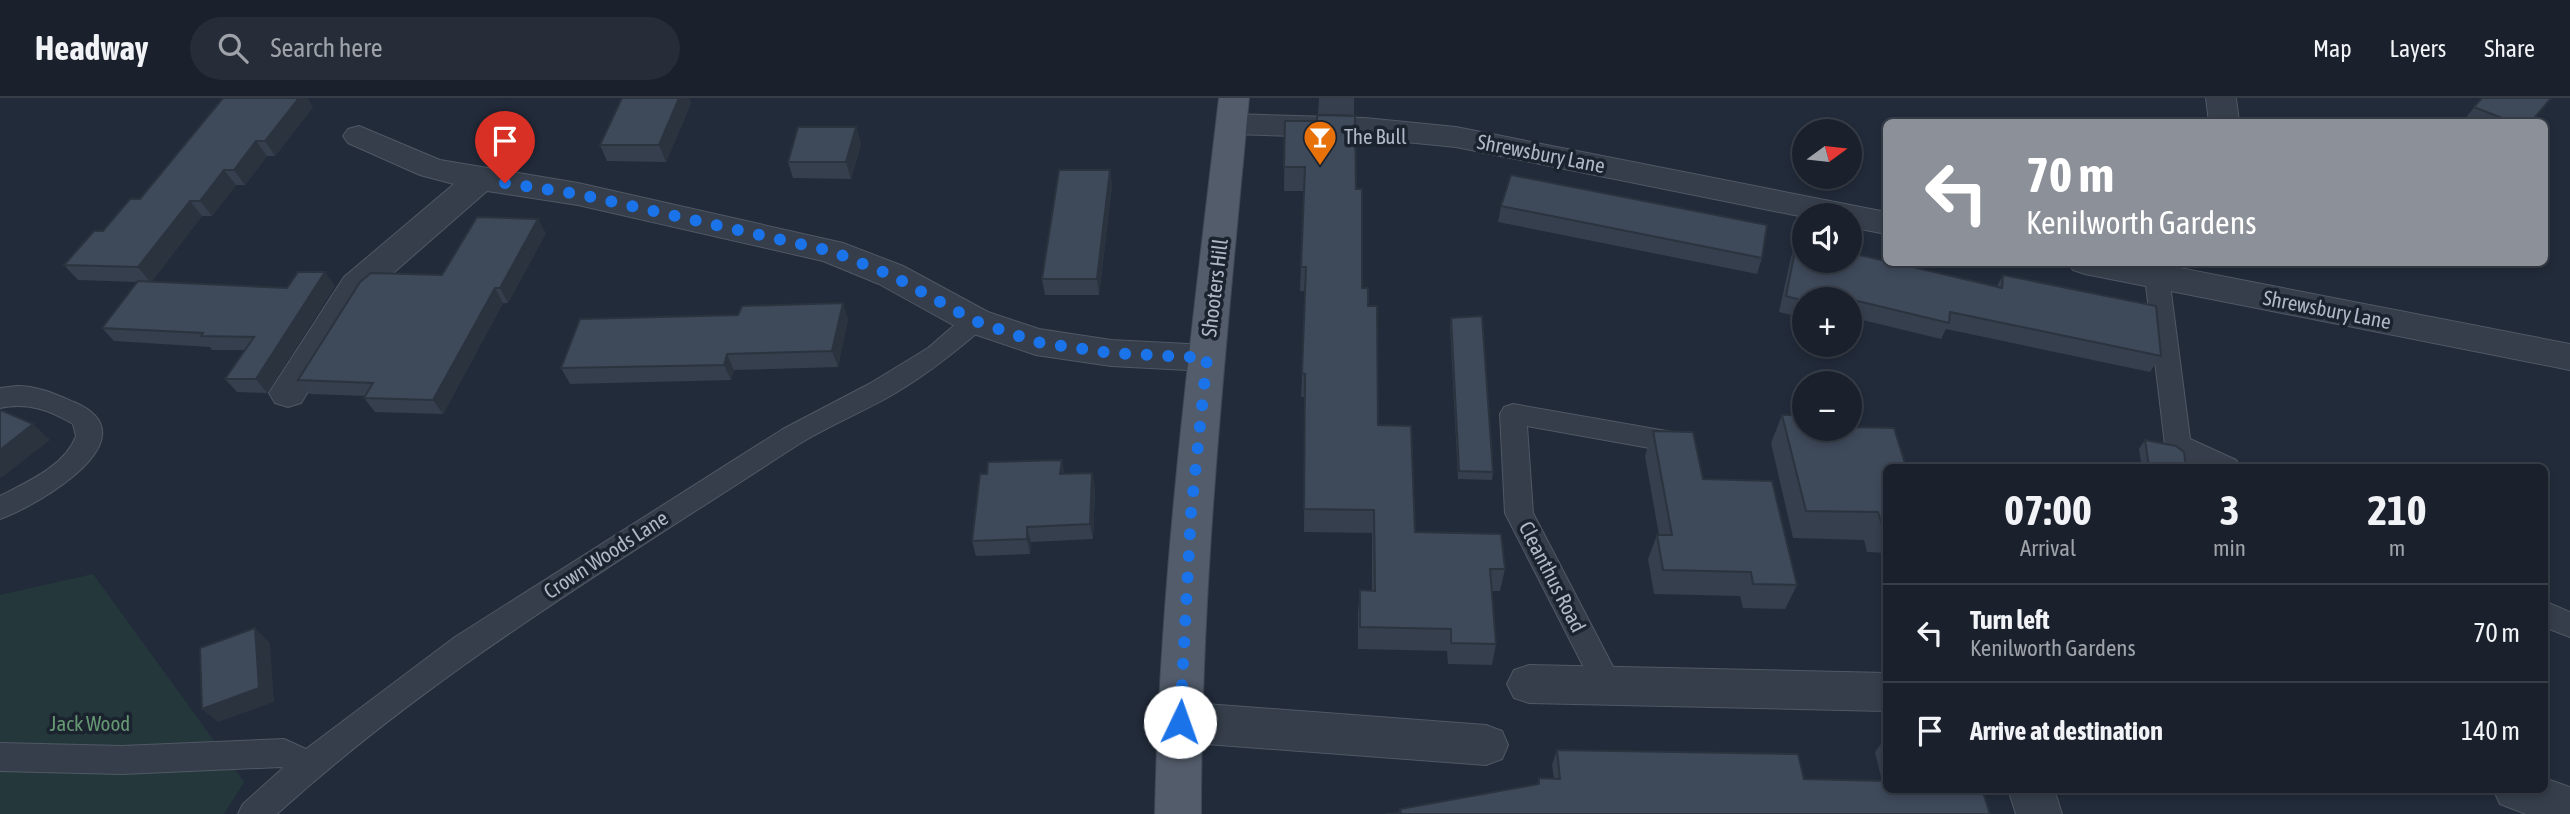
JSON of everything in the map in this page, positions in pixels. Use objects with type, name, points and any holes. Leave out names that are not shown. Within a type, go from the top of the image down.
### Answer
[{"type":"main road","name":"Shooters Hill","points":[[1178,814],[1191,513],[1233,111]]},
{"type":"street","points":[[2221,98],[2224,119]]},
{"type":"street","name":"Shrewsbury Lane","points":[[1233,111],[1456,137],[1792,204]]},
{"type":"street","points":[[359,136],[430,168],[480,179],[578,194],[831,251],[891,275],[975,321],[1036,342],[1111,353],[1207,358]]},
{"type":"street","points":[[288,393],[356,286],[480,179]]},
{"type":"street","name":"Shrewsbury Lane","points":[[1862,218],[1883,222]]},
{"type":"street","name":"Shrewsbury Lane","points":[[2104,266],[2157,277],[2245,278],[2570,357]]},
{"type":"street","points":[[1529,684],[1883,692]]},
{"type":"street","points":[[1180,722],[1486,745]]},
{"type":"street","points":[[2032,793],[2039,814]]},
{"type":"street","points":[[2527,793],[2570,809]]},
{"type":"lane","points":[[2157,277],[2178,445],[2220,464]]},
{"type":"lane","name":"Crown Woods Lane","points":[[254,814],[308,766],[465,646],[792,436],[877,391],[937,354],[975,321]]},
{"type":"lane","points":[[0,398],[25,394],[38,396],[80,416],[86,422],[88,432],[80,453],[58,477],[0,508]]},
{"type":"lane","name":"Cleanthus Road","points":[[1608,686],[1520,513],[1513,414],[1672,442]]},
{"type":"lane","points":[[2548,615],[2570,625]]},
{"type":"lane","points":[[0,757],[122,760],[284,753],[308,766]]},
{"type":"green space","name":"Jack Wood","points":[[93,574],[244,782],[224,814],[0,814],[0,595]]},
{"type":"building","points":[[223,98],[299,98],[265,141],[256,141],[234,170],[224,170],[200,201],[190,201],[138,267],[64,265],[94,231],[103,231],[130,199],[140,199]]},
{"type":"building","points":[[622,98],[679,98],[659,145],[600,145]]},
{"type":"building","points":[[2482,98],[2551,98],[2534,119],[2504,119],[2474,107]]},
{"type":"building","points":[[1317,115],[1355,116],[1356,189],[1362,189],[1362,288],[1368,288],[1368,306],[1377,306],[1378,425],[1411,426],[1415,532],[1501,534],[1505,569],[1490,569],[1496,644],[1451,643],[1451,629],[1360,627],[1360,590],[1375,591],[1374,510],[1304,509],[1305,374],[1302,373],[1306,267],[1301,267],[1305,167],[1284,167],[1285,121],[1317,121]]},
{"type":"building","points":[[798,127],[856,127],[846,162],[788,162]]},
{"type":"building","points":[[1059,170],[1110,170],[1097,279],[1042,279]]},
{"type":"building","points":[[1511,175],[1767,225],[1762,258],[1501,206]]},
{"type":"building","points":[[477,217],[538,219],[500,288],[495,288],[433,400],[364,398],[373,383],[298,380],[360,282],[371,273],[442,275]]},
{"type":"building","points":[[1862,256],[1883,260],[1883,266],[1909,266],[2002,288],[2003,275],[2156,306],[2161,356],[1950,312],[1949,323],[1862,302],[1862,287],[1792,287],[1792,298],[1786,296],[1792,266],[1792,273],[1862,273]]},
{"type":"building","points":[[298,272],[325,272],[256,379],[225,379],[254,337],[201,336],[203,333],[102,328],[138,281],[287,288]]},
{"type":"building","points":[[843,303],[832,351],[727,354],[724,365],[561,368],[580,319],[738,315],[742,306]]},
{"type":"building","points":[[1482,316],[1493,472],[1459,471],[1451,318]]},
{"type":"building","points":[[0,410],[33,424],[0,450]]},
{"type":"building","points":[[1782,415],[1792,415],[1792,441],[1862,441],[1862,427],[1894,428],[1905,464],[1883,464],[1883,525],[1878,512],[1806,511]]},
{"type":"building","points":[[1653,431],[1693,432],[1703,479],[1772,481],[1797,585],[1753,584],[1751,572],[1663,570],[1657,535],[1672,535]]},
{"type":"building","points":[[2145,440],[2176,446],[2184,452],[2186,464],[2149,464]]},
{"type":"building","points":[[1062,460],[1060,474],[1092,473],[1090,524],[1027,527],[1027,539],[972,541],[980,474],[987,474],[988,462]]},
{"type":"building","points":[[255,628],[259,688],[202,709],[200,648]]},
{"type":"building","points":[[1557,750],[1798,754],[1804,779],[1883,781],[1883,793],[1983,793],[1990,814],[1386,814],[1401,813],[1400,809],[1539,784],[1539,778],[1560,779]]},
{"type":"place","name":"The Bull","points":[[1320,167]]},
{"type":"route","points":[[505,183],[578,194],[774,236],[831,251],[891,275],[975,321],[1036,342],[1111,353],[1207,358],[1191,513],[1180,722]]}]
